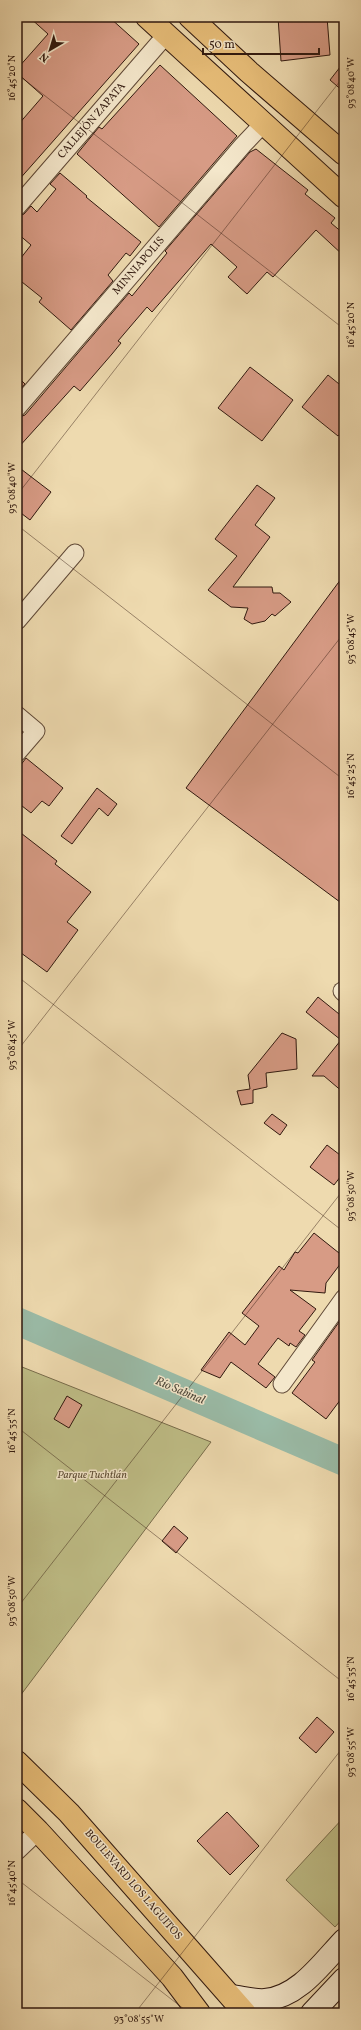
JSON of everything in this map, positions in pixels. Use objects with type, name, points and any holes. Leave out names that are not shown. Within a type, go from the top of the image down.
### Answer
[{"type":"main road","points":[[147,17],[166,36],[344,196]]},
{"type":"main road","points":[[190,17],[249,72],[344,154]]},
{"type":"main road","name":"BOULEVARD LOS LAGUITOS","points":[[17,1762],[69,1813],[245,2013]]},
{"type":"main road","points":[[17,1810],[172,1977],[199,2013]]},
{"type":"street","name":"CALLEJÓN ZAPATA","points":[[17,207],[166,36]]},
{"type":"street","name":"MINNIAPOLIS","points":[[17,408],[243,145],[263,124]]},
{"type":"street","points":[[17,621],[75,553]]},
{"type":"street","points":[[17,715],[36,731],[17,753]]},
{"type":"street","points":[[282,1384],[344,1298]]},
{"type":"street","points":[[17,1851],[38,1831]]},
{"type":"street","points":[[231,1996],[264,2000],[281,1996],[297,1988],[344,1940]]},
{"type":"street","points":[[312,2013],[344,1979]]},
{"type":"green space","name":"Parque Tuchtlán","points":[[17,1365],[211,1442],[20,1696],[17,1693]]},
{"type":"green space","points":[[344,1817],[344,1917],[335,1927],[286,1880]]},
{"type":"building","points":[[29,17],[109,17],[139,44],[17,182],[17,126],[43,96],[17,73],[17,69],[48,34]]},
{"type":"building","points":[[278,17],[327,17],[330,55],[281,61]]},
{"type":"building","points":[[344,62],[344,92],[330,80]]},
{"type":"building","points":[[160,65],[237,136],[159,227],[77,154],[99,127],[102,129]]},
{"type":"building","points":[[256,149],[308,190],[305,194],[335,218],[331,223],[344,234],[344,256],[316,230],[273,277],[267,272],[247,294],[228,277],[237,267],[211,244],[152,312],[147,307],[118,341],[121,343],[80,391],[74,386],[17,449],[17,418],[25,415],[129,293],[132,296],[167,253],[165,251],[250,152]]},
{"type":"building","points":[[60,173],[87,196],[86,197],[141,242],[130,256],[126,253],[108,275],[113,281],[71,330],[39,302],[42,298],[17,278],[17,263],[31,245],[17,233],[17,217],[24,214],[31,206],[37,212],[56,189],[50,184]]},
{"type":"building","points":[[250,367],[293,400],[262,441],[218,408]]},
{"type":"building","points":[[328,375],[344,388],[344,429],[338,436],[302,407]]},
{"type":"building","points":[[17,376],[25,384],[17,393]]},
{"type":"building","points":[[17,466],[51,492],[30,520],[17,510]]},
{"type":"building","points":[[257,485],[275,498],[255,525],[270,537],[233,587],[272,587],[273,593],[280,593],[291,602],[275,616],[272,614],[265,621],[252,624],[244,619],[248,608],[231,607],[208,590],[237,556],[215,539]]},
{"type":"building","points":[[344,575],[344,905],[186,788]]},
{"type":"building","points":[[26,758],[63,788],[49,806],[42,801],[31,813],[17,802],[17,770]]},
{"type":"building","points":[[97,788],[117,804],[108,816],[99,808],[72,844],[61,836]]},
{"type":"building","points":[[17,830],[57,861],[55,864],[91,892],[67,922],[78,930],[47,972],[17,950]]},
{"type":"building","points":[[318,997],[344,1018],[344,1093],[324,1076],[312,1076],[341,1040],[306,1012]]},
{"type":"building","points":[[282,1033],[296,1039],[297,1069],[266,1073],[267,1087],[253,1090],[253,1103],[241,1105],[237,1091],[250,1089],[248,1075]]},
{"type":"building","points":[[272,1114],[287,1125],[280,1135],[264,1123]]},
{"type":"building","points":[[327,1145],[344,1158],[344,1172],[334,1185],[310,1167]]},
{"type":"building","points":[[314,1233],[344,1257],[344,1259],[326,1283],[325,1293],[290,1290],[316,1309],[299,1331],[305,1335],[296,1347],[290,1343],[289,1346],[278,1338],[258,1364],[275,1377],[266,1388],[231,1362],[220,1378],[201,1370],[229,1332],[245,1345],[259,1326],[242,1313],[279,1266],[284,1270],[295,1252],[298,1253]]},
{"type":"building","points":[[344,1315],[344,1395],[326,1419],[292,1393],[315,1362],[312,1360]]},
{"type":"building","points":[[67,1396],[82,1405],[69,1428],[54,1419]]},
{"type":"building","points":[[174,1526],[188,1538],[176,1553],[162,1541]]},
{"type":"building","points":[[317,1717],[334,1732],[316,1753],[299,1738]]},
{"type":"building","points":[[227,1812],[259,1846],[230,1875],[197,1841]]},
{"type":"waterway","name":"Río Sabinal","points":[[17,1321],[344,1462]]}]
